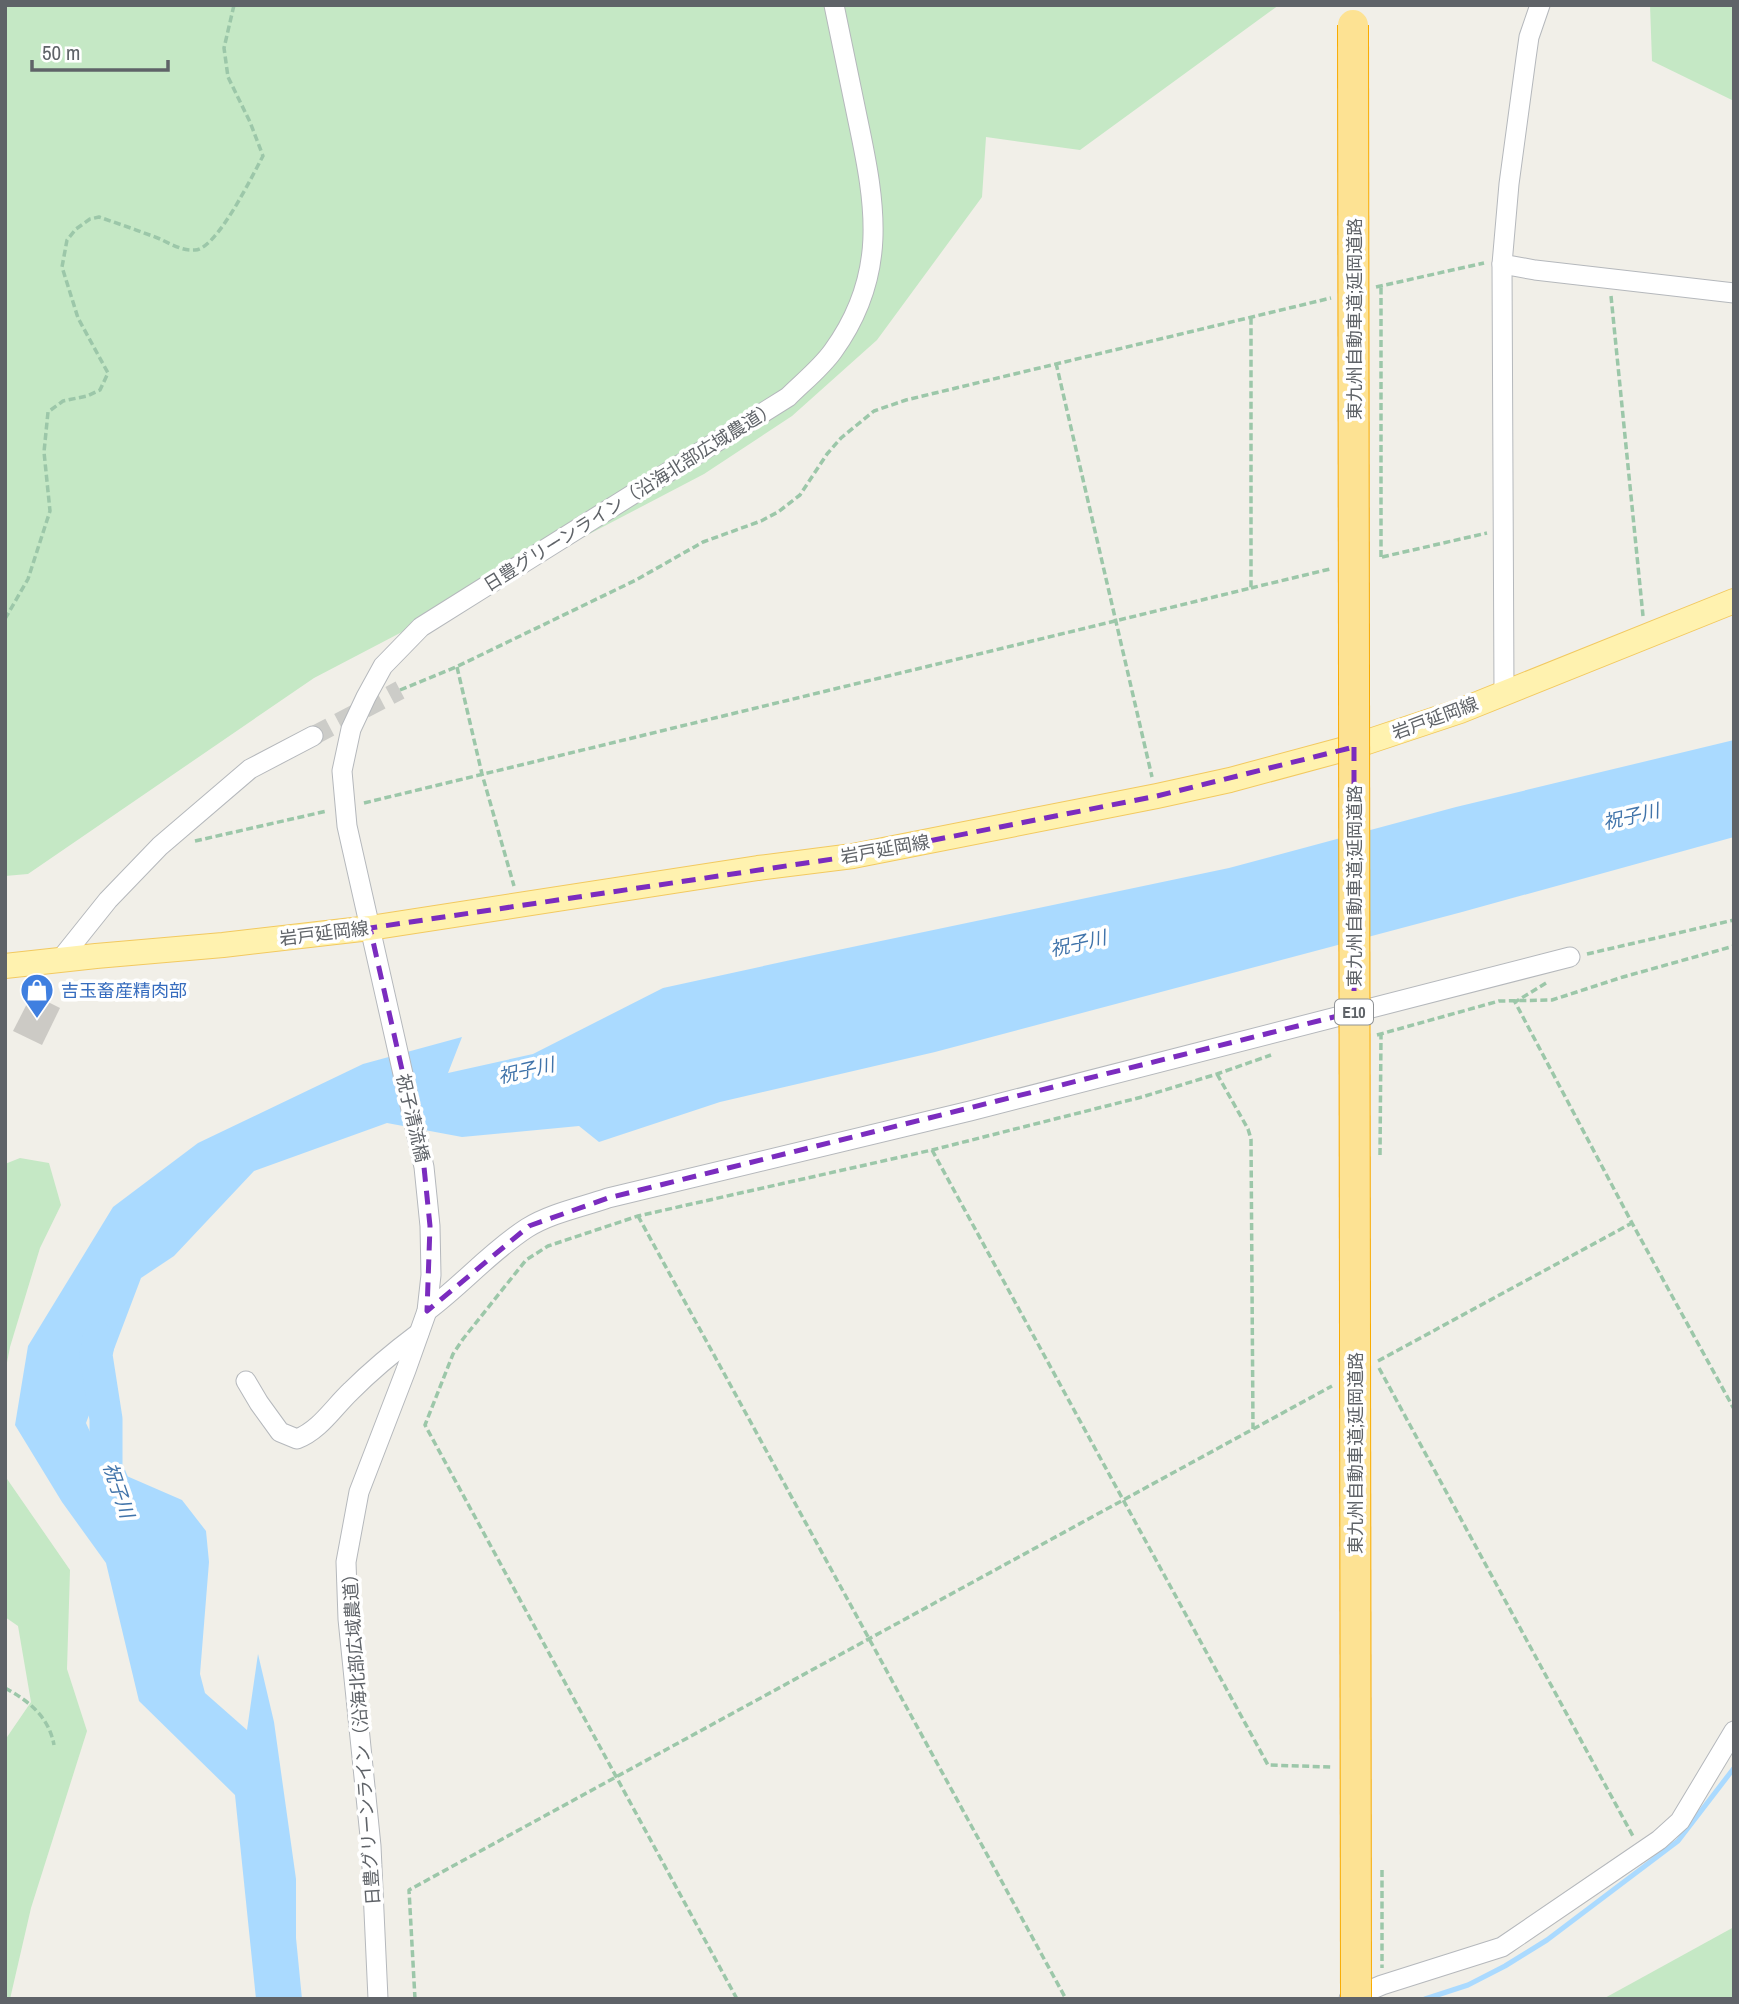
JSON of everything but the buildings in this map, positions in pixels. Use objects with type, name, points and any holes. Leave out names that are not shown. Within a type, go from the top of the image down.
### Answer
[{"type":"highway","name":"東九州自動車道;延岡道路","points":[[1353,24],[1356,1999]]},
{"type":"main road","name":"岩戸延岡線","points":[[5,965],[370,928],[758,868],[853,856],[1157,796],[1230,780],[1352,747],[1460,710],[1734,601]]},
{"type":"street","name":"日豊グリーンライン（沿海北部広域農道）","points":[[378,963],[347,826],[342,771],[351,729],[383,666],[421,627],[788,397],[832,353],[855,315],[865,292],[874,223],[871,182],[834,5]]},
{"type":"street","points":[[1504,692],[1502,262],[1509,184],[1529,37],[1540,5]]},
{"type":"street","points":[[1502,262],[1734,293]]},
{"type":"street","points":[[60,960],[108,900],[166,841],[250,769],[313,736]]},
{"type":"street","points":[[427,1311],[453,1292],[496,1250],[529,1226],[597,1202],[970,1111],[1570,957]]},
{"type":"street","name":"祝子清流橋","points":[[378,963],[424,1167],[430,1226],[431,1275]]},
{"type":"street","name":"日豊グリーンライン（沿海北部広域農道）","points":[[378,1999],[372,1846],[348,1619],[346,1562],[359,1492],[427,1311],[431,1275]]},
{"type":"street","points":[[246,1381],[279,1432],[297,1439],[311,1433],[350,1391],[419,1332]]},
{"type":"street","points":[[1349,1999],[1382,1985],[1502,1947],[1659,1840],[1680,1821],[1734,1731]]},
{"type":"path","points":[[5,619],[28,579],[50,511],[44,452],[48,412],[63,401],[100,390],[108,373],[78,318],[62,267],[67,240],[76,229],[90,219],[99,217],[181,249],[197,251],[206,246],[232,212],[263,156],[228,77],[224,48],[234,5]]},
{"type":"path","points":[[1368,289],[1502,262]]},
{"type":"path","points":[[1609,278],[1645,636]]},
{"type":"path","points":[[1381,286],[1381,557]]},
{"type":"path","points":[[400,690],[456,667],[636,580],[703,542],[778,512],[800,495],[841,438],[874,411],[906,400],[1342,295]]},
{"type":"path","points":[[362,803],[1251,588],[1251,318]]},
{"type":"path","points":[[1056,363],[1157,796]]},
{"type":"path","points":[[456,667],[482,774],[520,905]]},
{"type":"path","points":[[166,841],[188,842],[330,811]]},
{"type":"path","points":[[1515,1002],[1544,985],[1570,957],[1601,952],[1734,919]]},
{"type":"path","points":[[1368,1036],[1499,1001],[1552,1000],[1734,946]]},
{"type":"path","points":[[1515,1002],[1734,1409]]},
{"type":"path","points":[[737,1999],[425,1425],[453,1354],[526,1260],[548,1246],[638,1216],[932,1150],[1142,1097],[1280,1052]]},
{"type":"path","points":[[1217,1074],[1251,1139],[1253,1429]]},
{"type":"path","points":[[932,1150],[1268,1765],[1335,1767]]},
{"type":"path","points":[[638,1216],[1066,1999]]},
{"type":"path","points":[[1376,1362],[1641,1852]]},
{"type":"path","points":[[415,1999],[409,1891],[1124,1500]]},
{"type":"path","points":[[5,1688],[19,1695],[39,1712],[51,1731],[54,1745]]},
{"type":"path","points":[[1381,1861],[1382,1985]]},
{"type":"highlighted area","points":[[1354,747],[1354,1012],[608,1198],[529,1226],[427,1311],[430,1226],[424,1167],[370,928],[853,856],[1157,796]]},
{"type":"green space","points":[[5,5],[1279,5],[1080,150],[986,137],[982,197],[877,340],[792,416],[704,474],[314,678],[28,874],[5,876]]},
{"type":"green space","points":[[1650,5],[1734,5],[1734,101],[1652,61]]},
{"type":"green space","points":[[20,1158],[49,1163],[61,1205],[40,1248],[10,1347],[5,1373],[5,1164]]},
{"type":"green space","points":[[5,1476],[70,1570],[67,1669],[87,1731],[31,1908],[10,1999],[5,1999],[5,1740],[31,1702],[18,1626],[5,1617]]},
{"type":"green space","points":[[1734,1927],[1734,1999],[1603,1999]]},
{"type":"water","points":[[1734,740],[1734,837],[935,1052],[720,1102],[599,1142],[579,1126],[462,1137],[387,1123],[254,1171],[174,1256],[141,1278],[86,1423],[106,1467],[182,1500],[206,1531],[209,1562],[200,1674],[205,1693],[247,1730],[258,1654],[274,1722],[296,1879],[296,1938],[302,1999],[256,1999],[235,1795],[139,1701],[106,1563],[62,1502],[15,1425],[28,1346],[113,1207],[198,1143],[363,1064],[462,1037],[448,1073],[533,1054],[663,988],[1229,868],[1456,807]]},
{"type":"waterway","name":"祝子川","points":[[99,1339],[96,1355],[106,1419],[106,1467],[123,1508]]},
{"type":"waterway","points":[[1425,1999],[1468,1985],[1547,1940],[1678,1841],[1734,1768]]},
{"type":"tunnel","points":[[313,736],[400,690]]},
{"type":"place","name":"吉玉畜産精肉部","points":[[37,1020]]}]
